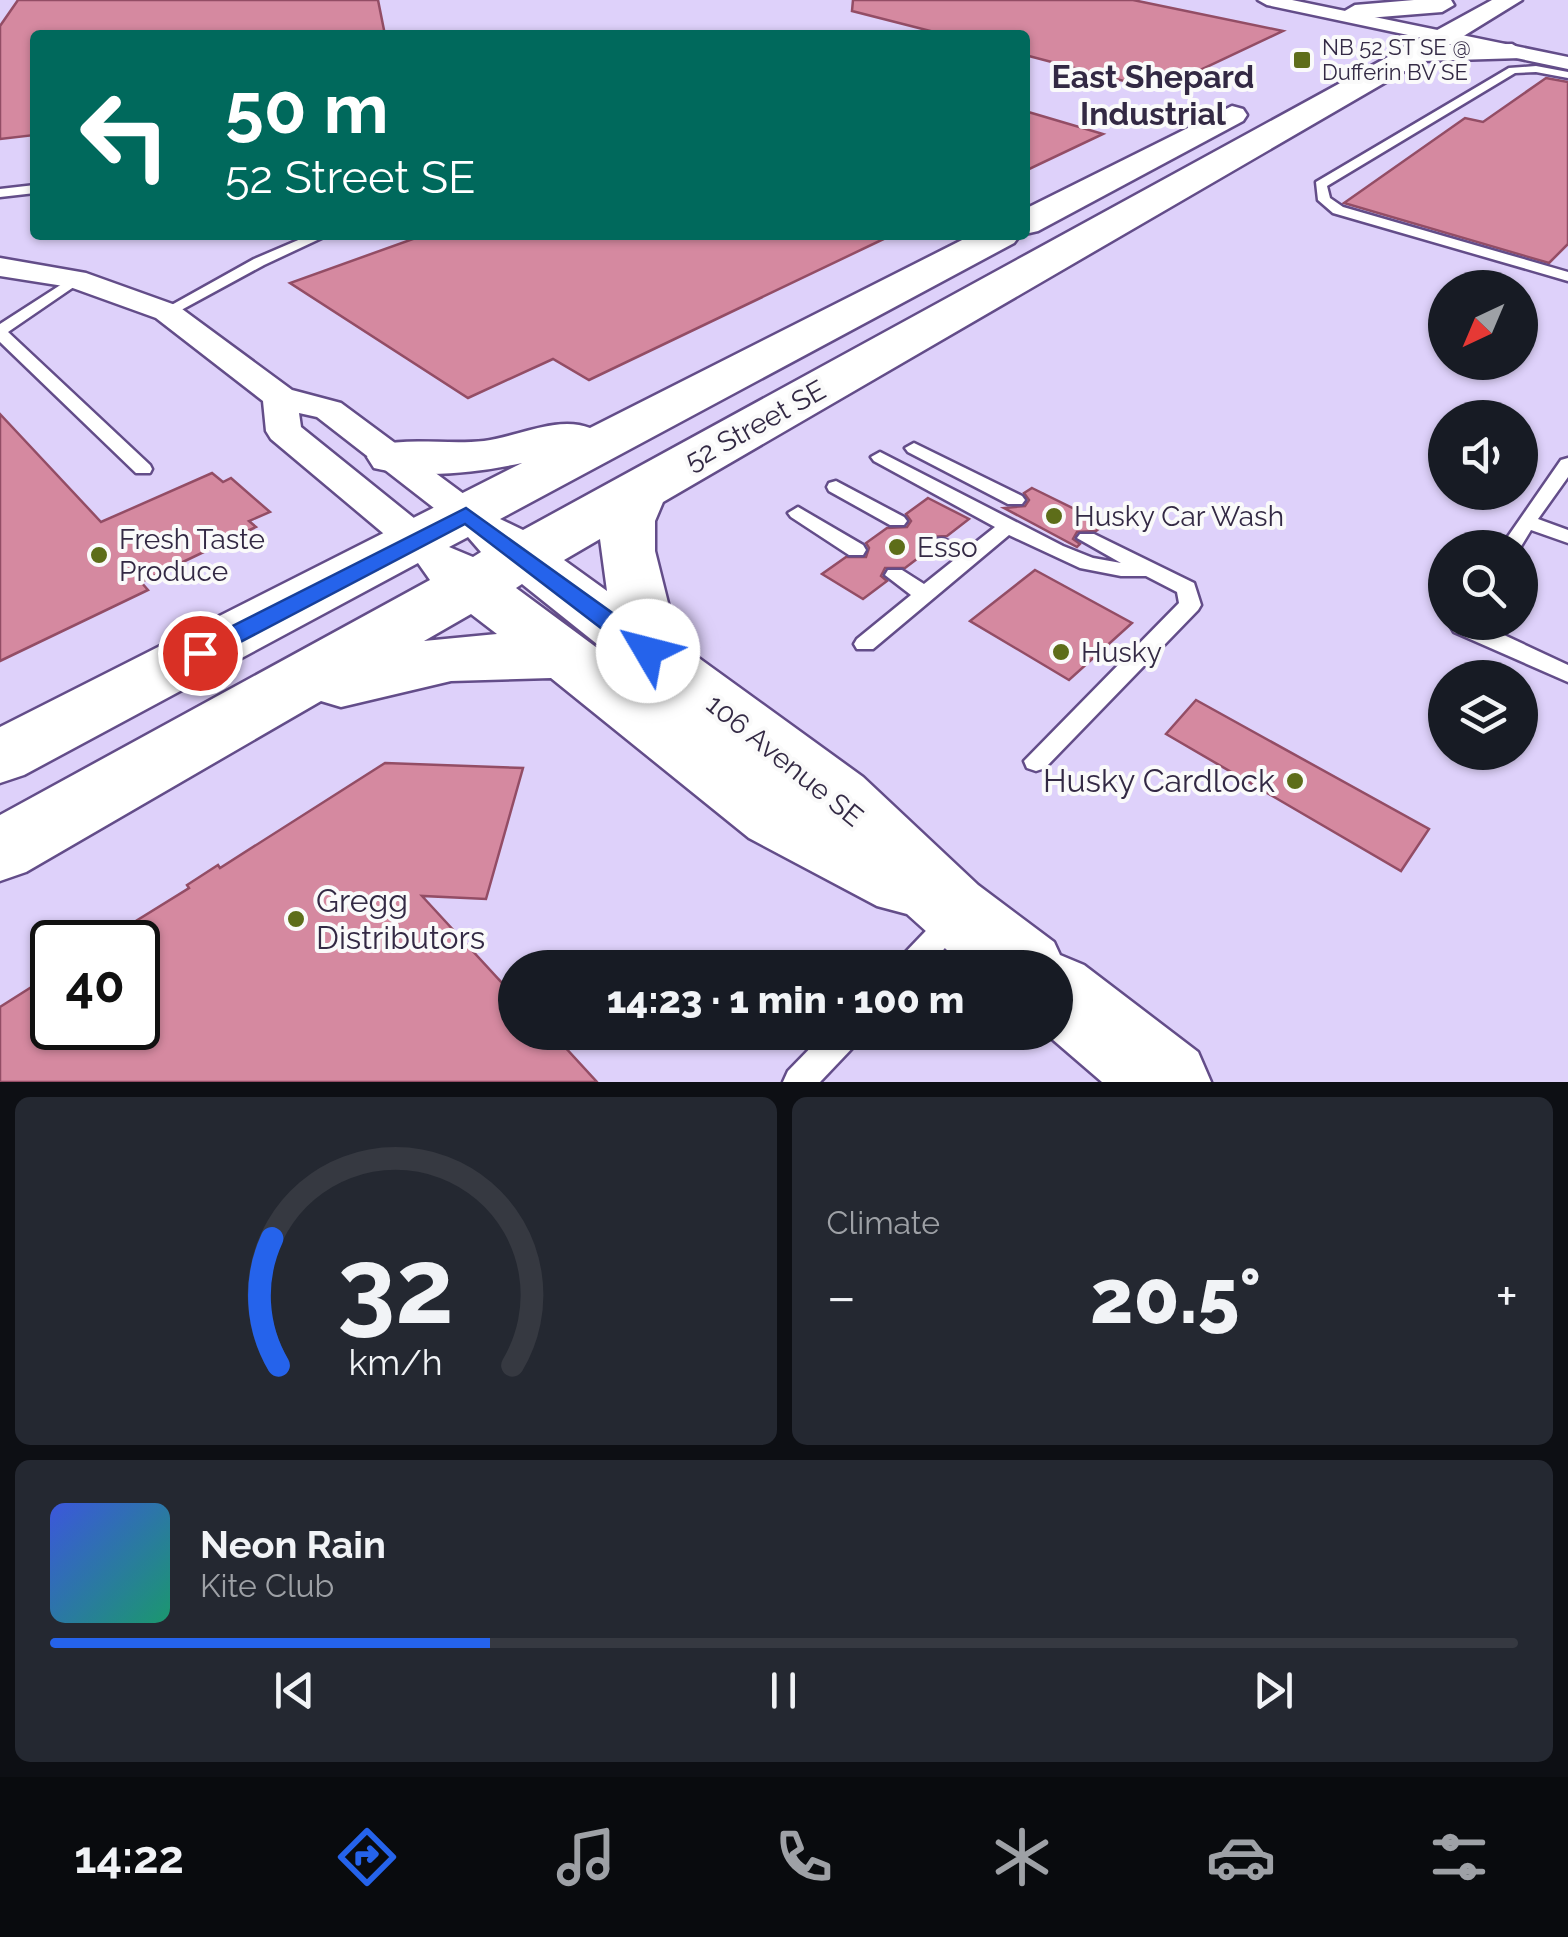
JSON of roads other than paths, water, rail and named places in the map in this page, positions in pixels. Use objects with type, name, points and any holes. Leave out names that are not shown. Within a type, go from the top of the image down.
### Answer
[{"type":"main road","name":"52 Street SE","points":[[1318,12],[1355,27],[1358,49],[1423,35],[1485,15],[1510,0]]},
{"type":"main road","name":"52 Street SE","points":[[0,851],[643,488],[1423,35],[1447,2]]},
{"type":"main road","points":[[1355,12],[1447,2]]},
{"type":"main road","points":[[1485,15],[1490,25],[1523,50]]},
{"type":"main road","points":[[1423,35],[1523,50]]},
{"type":"main road","points":[[1030,220],[1264,98]]},
{"type":"main road","name":"52 Street SE","points":[[0,757],[992,240]]},
{"type":"main road","points":[[392,457],[483,456],[644,422]]},
{"type":"main road","points":[[643,488],[628,520],[628,552],[648,651]]},
{"type":"main road","name":"106 Avenue SE","points":[[441,527],[497,570],[648,651],[838,797],[940,930]]},
{"type":"main road","name":"106 Avenue SE","points":[[497,570],[564,657],[774,818],[940,930],[985,950]]},
{"type":"main road","points":[[238,717],[400,664],[504,653],[564,657]]},
{"type":"main road","points":[[1073,1005],[1168,1082]]},
{"type":"street","points":[[1268,0],[1423,35],[1568,55]]},
{"type":"street","points":[[1290,0],[1355,12],[1423,35]]},
{"type":"street","points":[[1523,50],[1568,63]]},
{"type":"street","points":[[0,266],[76,279],[166,312],[280,397],[329,410],[392,457],[441,527]]},
{"type":"street","points":[[280,397],[284,431],[441,527]]},
{"type":"lane","points":[[1568,75],[1536,69],[1513,70],[1320,185],[1324,200],[1338,210],[1568,277]]},
{"type":"lane","points":[[0,192],[30,189]]},
{"type":"lane","points":[[166,312],[311,240]]},
{"type":"lane","points":[[76,279],[0,332],[143,468]]},
{"type":"lane","points":[[914,448],[1015,500]]},
{"type":"lane","points":[[880,457],[1078,563],[1111,570],[1148,571]]},
{"type":"lane","points":[[1521,530],[1568,464]]},
{"type":"lane","points":[[836,487],[897,521]]},
{"type":"lane","points":[[798,513],[856,550]]},
{"type":"lane","points":[[1526,521],[1568,537]]},
{"type":"lane","points":[[865,644],[1008,526]]},
{"type":"lane","points":[[1036,761],[1190,605],[1187,588],[1087,538]]},
{"type":"lane","points":[[937,543],[967,560]]},
{"type":"lane","points":[[896,575],[925,594]]},
{"type":"lane","points":[[1491,640],[1568,674]]},
{"type":"lane","points":[[799,1082],[829,1050]]},
{"type":"place","name":"NB 52 ST SE @ Dufferin BV SE","points":[[1302,60]]},
{"type":"place","name":"Husky Car Wash","points":[[1054,516]]},
{"type":"place","name":"Esso","points":[[897,547]]},
{"type":"place","name":"Fresh Taste Produce","points":[[99,555]]},
{"type":"place","name":"Husky","points":[[1061,652]]},
{"type":"place","name":"Husky Cardlock","points":[[1295,781]]},
{"type":"place","name":"Gregg Distributors","points":[[296,919]]},
{"type":"district","name":"East Shepard Industrial","points":[[1153,96]]}]
